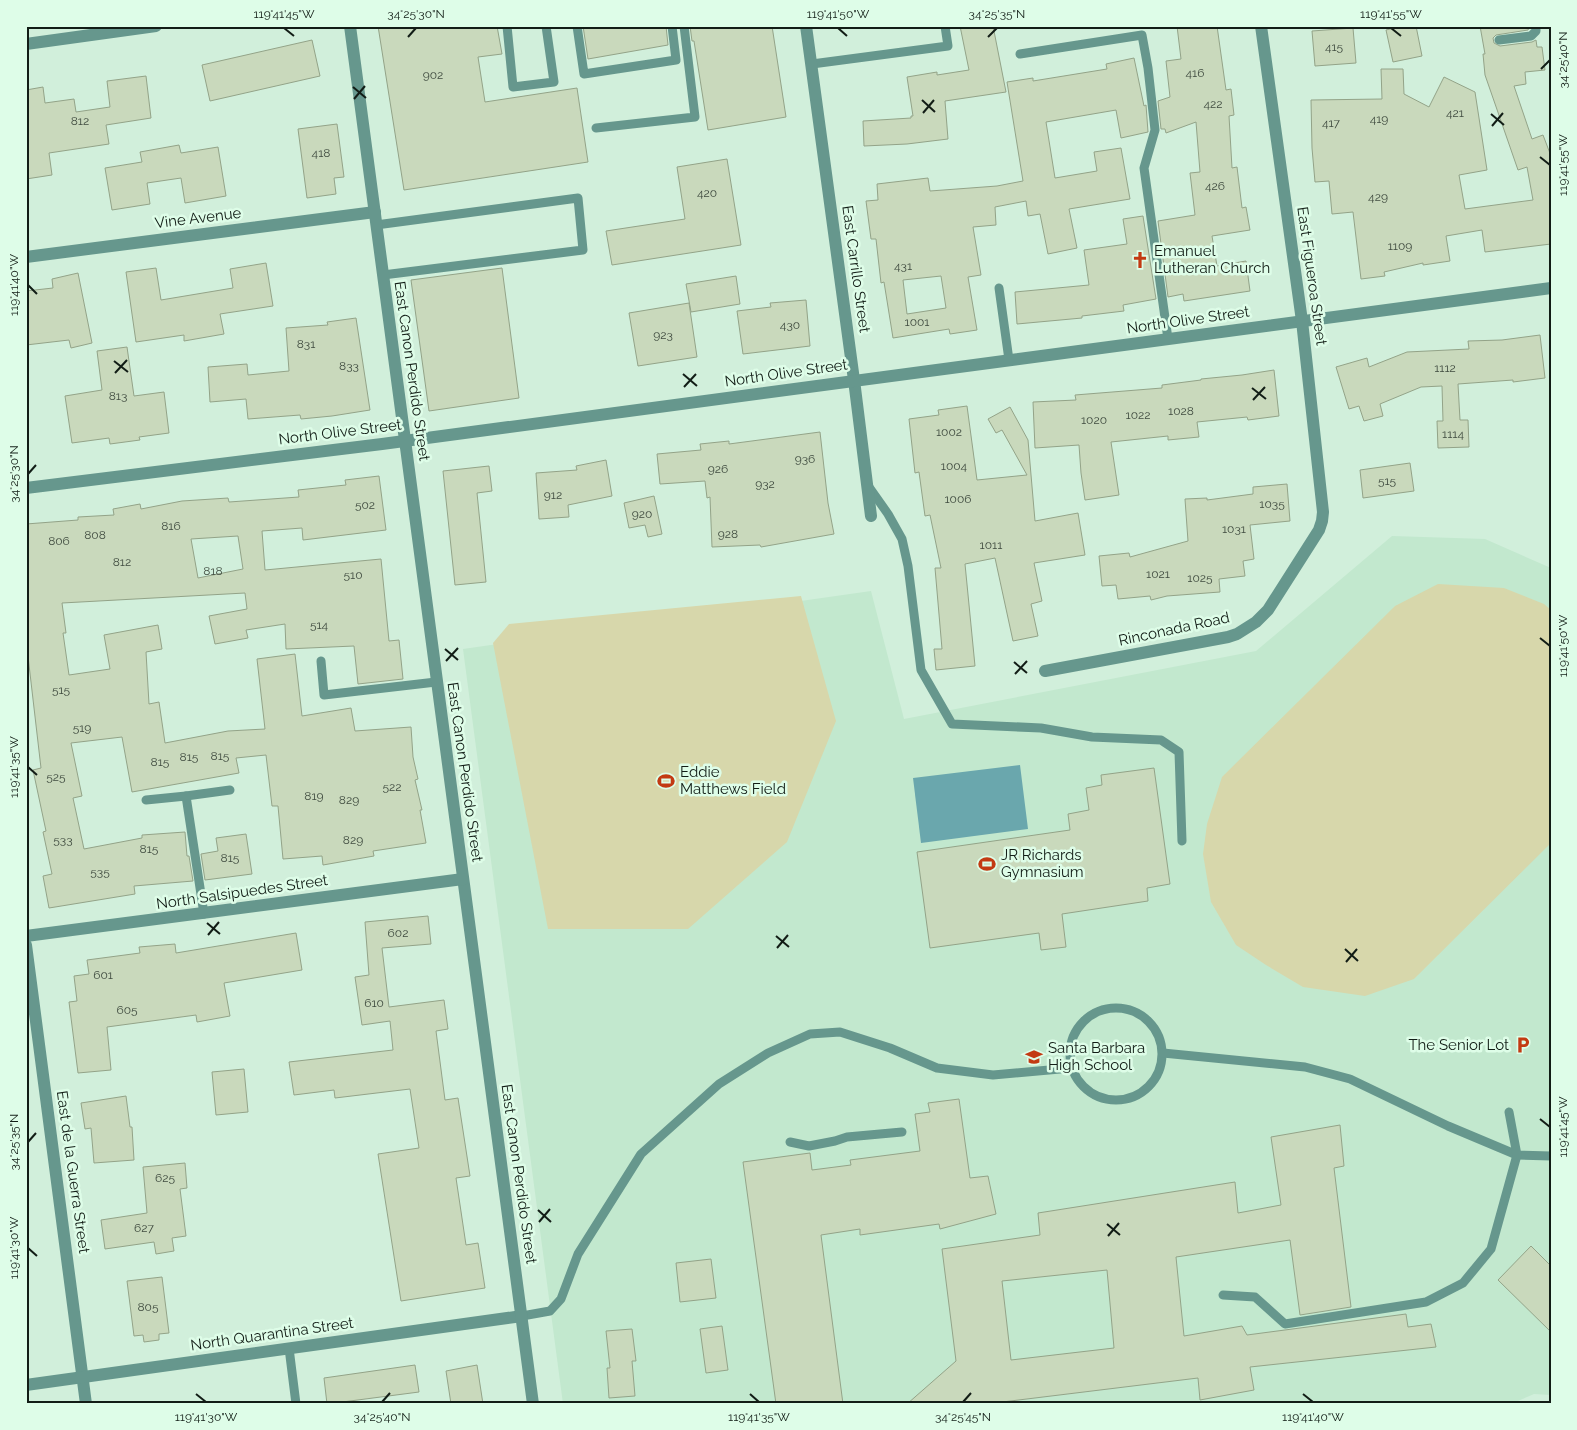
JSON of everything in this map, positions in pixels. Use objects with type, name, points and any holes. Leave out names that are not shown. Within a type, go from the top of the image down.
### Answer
[{"type":"street","points":[[26,44],[156,26]]},
{"type":"street","name":"East Canon Perdido Street","points":[[350,26],[533,1404]]},
{"type":"street","name":"East Carrillo Street","points":[[806,26],[871,516]]},
{"type":"street","name":"East Figueroa Street","points":[[1261,26],[1302,321],[1323,512],[1319,530]]},
{"type":"street","name":"Vine Avenue","points":[[26,257],[374,212]]},
{"type":"street","name":"North Olive Street","points":[[26,488],[405,440],[1551,288]]},
{"type":"street","name":"Rinconada Road","points":[[1045,671],[1237,634],[1256,622],[1268,610],[1319,530]]},
{"type":"street","name":"North Salsipuedes Street","points":[[26,936],[463,879]]},
{"type":"street","name":"East de la Guerra Street","points":[[26,945],[84,1377],[86,1404]]},
{"type":"street","name":"North Quarantina Street","points":[[26,1385],[522,1316]]},
{"type":"lane","points":[[507,26],[514,88],[554,82],[546,26]]},
{"type":"lane","points":[[577,26],[584,74],[676,60],[672,26]]},
{"type":"lane","points":[[596,128],[695,117],[684,26]]},
{"type":"lane","points":[[812,64],[948,46],[945,26]]},
{"type":"lane","points":[[1499,40],[1531,36],[1536,31],[1536,26]]},
{"type":"lane","points":[[1020,54],[1142,35],[1155,130],[1144,168],[1168,339]]},
{"type":"lane","points":[[376,225],[578,198],[583,250],[383,274]]},
{"type":"lane","points":[[999,288],[1009,360]]},
{"type":"lane","points":[[867,485],[888,514],[902,539],[908,566],[921,670],[952,724],[1041,728],[1092,737],[1161,740],[1178,752],[1182,841]]},
{"type":"lane","points":[[321,660],[324,696],[436,682]]},
{"type":"lane","points":[[146,800],[230,790]]},
{"type":"lane","points":[[186,796],[204,914]]},
{"type":"lane","points":[[1108,1007],[1124,1007],[1140,1013],[1152,1023],[1160,1037],[1163,1053],[1154,1081],[1144,1091],[1131,1098],[1116,1100],[1102,1098],[1089,1092],[1078,1081],[1072,1068],[1069,1052],[1072,1037],[1080,1023],[1093,1013],[1108,1007]]},
{"type":"lane","points":[[522,1316],[550,1311],[561,1299],[578,1254],[641,1154],[720,1084],[768,1053],[810,1034],[840,1032],[890,1048],[937,1068],[993,1075],[1072,1068]]},
{"type":"lane","points":[[1163,1053],[1305,1067],[1350,1079],[1464,1133],[1516,1155],[1551,1156]]},
{"type":"lane","points":[[1223,1295],[1255,1297],[1285,1324],[1426,1302],[1463,1283],[1492,1250],[1516,1155],[1509,1112]]},
{"type":"lane","points":[[790,1142],[809,1146],[835,1142],[848,1136],[902,1132]]},
{"type":"lane","points":[[289,1348],[296,1404]]},
{"type":"shaded area","name":"Santa Barbara High School","points":[[1392,536],[1485,539],[1551,568],[1551,1395],[1534,1394],[1511,1404],[563,1404],[463,649],[871,591],[904,719],[1256,651]]},
{"type":"shaded area","points":[[1438,584],[1504,588],[1544,604],[1551,610],[1551,843],[1414,979],[1365,996],[1303,987],[1236,945],[1211,902],[1203,854],[1207,824],[1222,777],[1395,606]]},
{"type":"shaded area","name":"Eddie Matthews Field","points":[[801,596],[836,721],[787,842],[688,929],[548,929],[493,643],[509,624]]},
{"type":"water","points":[[1020,765],[1028,829],[921,843],[913,778]]},
{"type":"building","points":[[378,26],[497,26],[502,54],[478,57],[485,102],[577,88],[588,162],[404,190]]},
{"type":"building","points":[[583,26],[666,26],[668,45],[588,59]]},
{"type":"building","points":[[690,26],[772,26],[786,117],[708,130]]},
{"type":"building","points":[[960,26],[993,26],[1006,92],[945,101],[948,139],[907,144],[864,146],[863,121],[911,118],[913,116],[907,77],[937,72],[937,75],[969,70]]},
{"type":"building","points":[[1177,26],[1217,26],[1226,90],[1231,89],[1234,115],[1229,116],[1232,168],[1237,167],[1242,208],[1246,207],[1250,230],[1212,236],[1217,266],[1246,261],[1250,291],[1184,301],[1183,294],[1168,297],[1158,221],[1195,215],[1190,173],[1200,172],[1196,122],[1166,133],[1165,129],[1161,129],[1158,101],[1170,97],[1166,61],[1181,59]]},
{"type":"building","points":[[1402,26],[1416,26],[1422,56],[1393,62],[1386,30]]},
{"type":"building","points":[[1480,26],[1530,26],[1528,30],[1496,35],[1493,38],[1494,43],[1500,46],[1536,40],[1537,47],[1542,47],[1545,70],[1525,72],[1526,84],[1514,86],[1532,139],[1543,135],[1551,156],[1551,244],[1485,252],[1482,230],[1446,236],[1450,261],[1423,265],[1423,263],[1384,272],[1385,276],[1361,279],[1353,212],[1332,214],[1329,181],[1315,182],[1311,100],[1382,99],[1381,69],[1403,69],[1404,94],[1429,107],[1444,77],[1475,92],[1487,170],[1459,175],[1465,209],[1533,200],[1527,167],[1518,170],[1485,75],[1483,54],[1485,54]]},
{"type":"building","points":[[1353,28],[1356,63],[1315,66],[1312,31]]},
{"type":"building","points":[[312,40],[320,76],[210,101],[202,65]]},
{"type":"building","points":[[1134,58],[1144,106],[1146,105],[1148,132],[1121,138],[1116,110],[1046,122],[1055,178],[1097,171],[1094,152],[1121,148],[1130,199],[1069,209],[1077,248],[1048,254],[1040,214],[1028,216],[1026,201],[995,207],[996,225],[973,227],[981,275],[968,277],[977,330],[950,334],[949,329],[893,338],[884,282],[881,283],[876,239],[871,239],[866,201],[878,200],[877,184],[928,178],[930,191],[997,186],[1023,181],[1007,82],[1033,78],[1033,81],[1107,69],[1106,64]],"holes":[[[941,276],[946,308],[907,314],[903,280]]]},
{"type":"building","points":[[146,76],[151,118],[106,125],[109,144],[49,153],[52,175],[26,179],[26,90],[43,87],[45,103],[74,99],[76,112],[110,107],[107,81]]},
{"type":"building","points":[[337,124],[344,177],[334,178],[336,194],[307,198],[298,129]]},
{"type":"building","points":[[179,145],[181,153],[218,147],[226,196],[185,203],[181,178],[147,183],[150,204],[112,210],[105,168],[142,162],[140,152]]},
{"type":"building","points":[[727,159],[741,245],[612,265],[606,231],[685,219],[677,167]]},
{"type":"building","points":[[1143,216],[1156,299],[1123,305],[1124,311],[1082,316],[1082,318],[1017,324],[1015,292],[1089,285],[1084,250],[1127,244],[1123,219]]},
{"type":"building","points":[[266,263],[273,306],[220,314],[224,334],[184,341],[184,335],[136,342],[126,272],[156,268],[161,300],[233,288],[230,269]]},
{"type":"building","points":[[502,268],[519,398],[429,411],[411,280]]},
{"type":"building","points":[[78,273],[92,343],[71,348],[69,340],[26,345],[26,291],[53,288],[52,279]]},
{"type":"building","points":[[736,276],[740,304],[691,312],[686,284]]},
{"type":"building","points":[[806,300],[810,346],[743,354],[737,311],[771,307],[770,303]]},
{"type":"building","points":[[689,303],[697,357],[638,366],[629,313]]},
{"type":"building","points":[[356,318],[370,410],[301,419],[300,415],[248,419],[246,399],[210,402],[208,367],[247,364],[248,375],[289,371],[286,328],[328,325],[327,322]]},
{"type":"building","points":[[1540,335],[1545,378],[1513,382],[1513,380],[1458,384],[1460,420],[1468,420],[1469,447],[1438,448],[1437,421],[1443,421],[1442,386],[1421,387],[1380,404],[1383,416],[1364,421],[1359,406],[1349,409],[1336,367],[1367,358],[1369,367],[1407,352],[1469,349],[1468,341],[1502,340]]},
{"type":"building","points":[[127,347],[134,396],[164,392],[169,433],[139,437],[140,440],[110,444],[109,438],[72,443],[65,396],[102,390],[97,351]]},
{"type":"building","points":[[1274,370],[1279,416],[1248,420],[1247,417],[1197,422],[1199,437],[1168,440],[1168,436],[1111,442],[1119,495],[1085,500],[1079,445],[1035,448],[1033,402],[1076,400],[1075,395],[1162,388],[1162,385]]},
{"type":"building","points":[[967,406],[977,480],[1027,475],[1002,430],[996,433],[988,419],[1010,407],[1028,440],[1035,521],[1078,513],[1085,555],[1034,563],[1042,601],[1031,604],[1038,636],[1013,641],[995,558],[965,564],[975,666],[936,670],[934,649],[942,649],[935,568],[941,568],[930,515],[925,516],[919,472],[915,473],[909,419],[939,415],[938,410]]},
{"type":"building","points":[[820,432],[828,503],[834,534],[761,547],[760,545],[712,547],[710,497],[707,498],[705,481],[660,484],[657,454],[701,450],[700,444],[729,441],[729,444]]},
{"type":"building","points":[[606,460],[612,496],[568,505],[569,517],[539,519],[536,473],[577,470],[576,466]]},
{"type":"building","points":[[1410,463],[1414,491],[1363,498],[1360,470]]},
{"type":"building","points":[[489,466],[492,491],[477,493],[486,582],[455,585],[443,471]]},
{"type":"building","points":[[379,476],[386,530],[303,540],[302,528],[262,531],[265,570],[381,559],[389,641],[399,640],[403,679],[358,684],[354,646],[286,649],[285,624],[246,630],[248,638],[215,644],[209,616],[247,609],[245,593],[62,603],[66,633],[63,633],[69,675],[110,669],[104,635],[158,625],[162,649],[146,652],[149,704],[159,702],[165,743],[228,731],[265,729],[257,659],[295,654],[302,716],[351,708],[355,731],[411,727],[413,757],[418,779],[415,780],[422,810],[420,810],[426,843],[373,851],[374,856],[323,865],[322,856],[283,859],[278,806],[272,806],[266,755],[236,758],[239,773],[132,792],[122,737],[71,743],[82,796],[73,798],[84,849],[142,838],[142,835],[185,832],[187,856],[189,856],[193,881],[134,886],[135,894],[49,908],[43,876],[52,874],[43,832],[46,831],[33,770],[41,768],[26,639],[26,524],[78,520],[78,517],[114,515],[113,509],[140,504],[141,509],[182,501],[228,498],[229,502],[299,497],[298,490],[346,485],[345,480]],"holes":[[[238,536],[243,569],[198,578],[191,539]]]},
{"type":"building","points":[[1287,484],[1290,521],[1250,525],[1254,559],[1243,561],[1245,576],[1219,579],[1220,592],[1167,596],[1151,600],[1150,596],[1118,599],[1116,585],[1102,586],[1099,556],[1129,553],[1130,557],[1188,541],[1185,499],[1207,498],[1207,500],[1253,494],[1253,487]]},
{"type":"building","points":[[654,496],[662,534],[648,537],[645,525],[629,528],[624,503]]},
{"type":"building","name":"JR Richards Gymnasium","points":[[1154,768],[1170,884],[1147,888],[1148,901],[1062,914],[1066,947],[1041,950],[1039,933],[930,948],[917,852],[1070,830],[1068,814],[1089,810],[1086,788],[1102,785],[1101,775]]},
{"type":"building","points":[[246,834],[252,874],[205,880],[201,854],[218,851],[216,838]]},
{"type":"building","points":[[428,916],[431,944],[382,948],[389,1007],[444,1000],[448,1029],[436,1031],[445,1100],[458,1098],[470,1176],[456,1178],[466,1245],[478,1243],[485,1288],[401,1301],[378,1154],[419,1148],[410,1089],[335,1098],[334,1090],[294,1095],[289,1062],[393,1050],[390,1021],[362,1025],[355,977],[369,975],[365,922]]},
{"type":"building","points":[[296,933],[302,970],[224,983],[230,1016],[197,1022],[196,1015],[107,1027],[111,1070],[78,1073],[69,1002],[77,1001],[74,976],[89,974],[87,960],[140,953],[139,947],[175,944],[176,953]]},
{"type":"building","points":[[244,1069],[248,1112],[216,1115],[212,1072]]},
{"type":"building","points":[[126,1096],[130,1127],[132,1127],[134,1160],[94,1163],[91,1128],[85,1129],[81,1103]]},
{"type":"building","points":[[959,1099],[970,1178],[988,1176],[996,1214],[940,1229],[939,1224],[860,1235],[860,1229],[821,1235],[843,1404],[776,1404],[743,1162],[810,1153],[812,1170],[851,1165],[850,1160],[920,1151],[915,1114],[930,1112],[928,1103]]},
{"type":"building","points":[[1340,1125],[1344,1166],[1334,1168],[1351,1307],[1300,1315],[1290,1240],[1176,1257],[1184,1336],[1242,1326],[1247,1335],[1406,1314],[1408,1327],[1431,1324],[1436,1347],[1250,1367],[1254,1390],[1200,1400],[1198,1378],[986,1404],[907,1404],[956,1361],[942,1249],[1040,1235],[1038,1213],[1235,1182],[1238,1213],[1281,1205],[1271,1137]],"holes":[[[1107,1270],[1114,1348],[1011,1360],[1002,1281]]]},
{"type":"building","points":[[185,1163],[187,1188],[180,1189],[186,1236],[172,1238],[174,1251],[156,1254],[154,1242],[105,1249],[101,1220],[147,1213],[143,1167]]},
{"type":"building","points":[[1531,1246],[1551,1266],[1551,1332],[1498,1280]]},
{"type":"building","points":[[711,1259],[716,1298],[680,1302],[676,1263]]},
{"type":"building","points":[[162,1277],[169,1333],[159,1334],[159,1340],[144,1342],[143,1335],[134,1336],[127,1281]]},
{"type":"building","points":[[722,1326],[728,1370],[706,1373],[700,1329]]},
{"type":"building","points":[[632,1329],[636,1361],[632,1361],[635,1396],[609,1398],[607,1368],[610,1368],[606,1331]]},
{"type":"building","points":[[415,1365],[419,1392],[327,1404],[324,1378]]},
{"type":"building","points":[[477,1365],[483,1404],[451,1404],[446,1371]]},
{"type":"place","name":"Emanuel Lutheran Church","points":[[1140,260]]},
{"type":"place","name":"Eddie Matthews Field","points":[[666,781]]},
{"type":"place","name":"JR Richards Gymnasium","points":[[987,864]]},
{"type":"place","name":"The Senior Lot","points":[[1523,1045]]},
{"type":"place","name":"Santa Barbara High School","points":[[1034,1057]]}]
